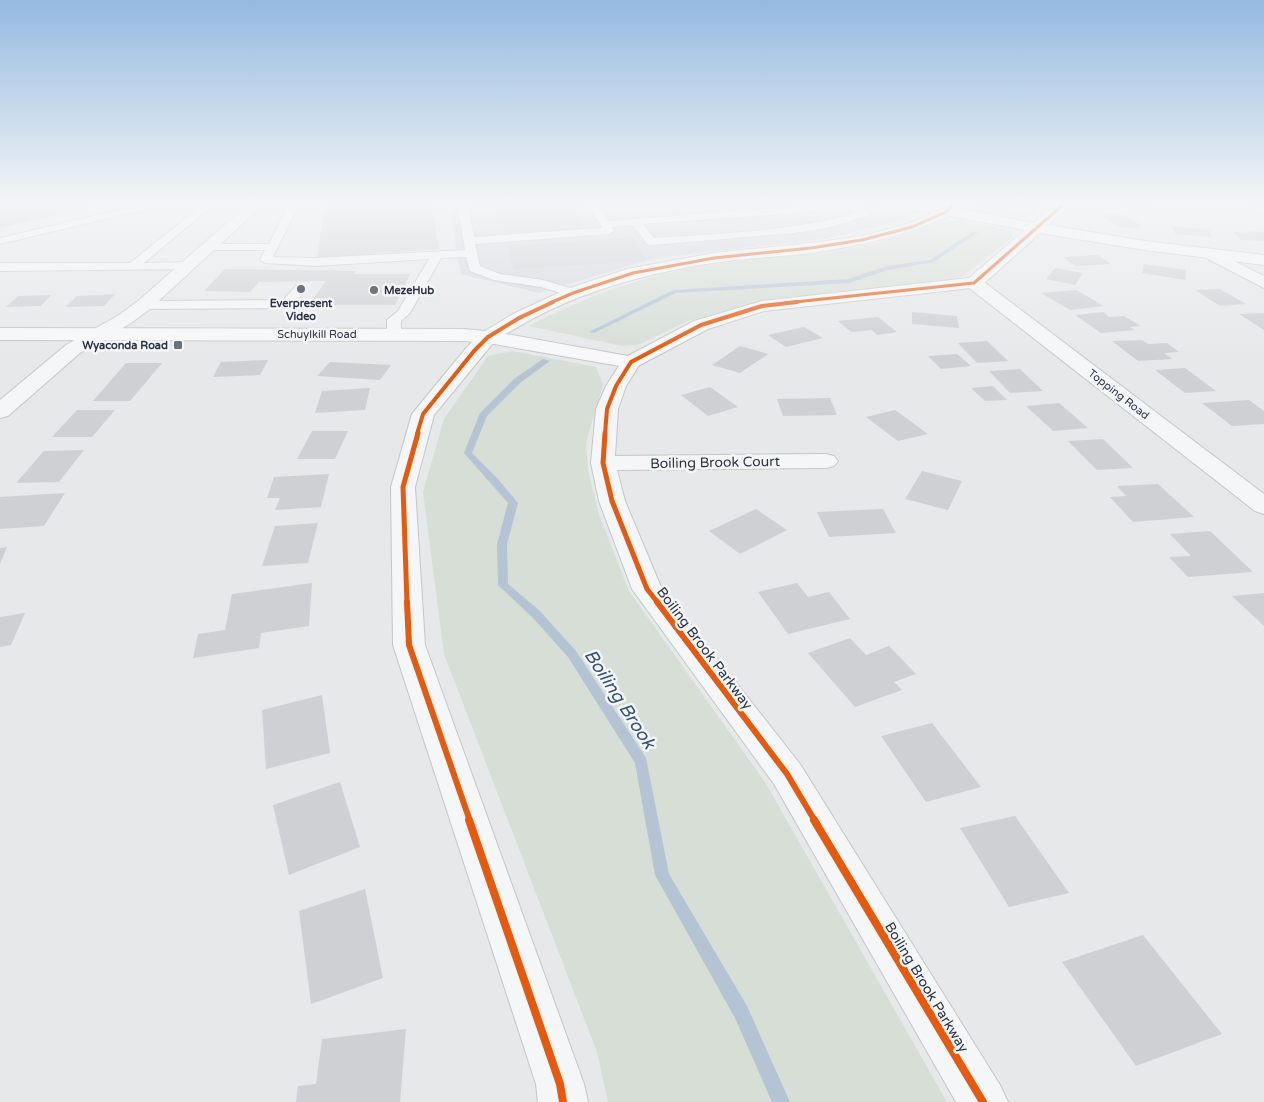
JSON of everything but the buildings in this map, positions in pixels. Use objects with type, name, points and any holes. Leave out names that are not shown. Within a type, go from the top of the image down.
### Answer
[{"type":"street","points":[[0,411],[73,349],[103,333],[144,305],[203,253]]},
{"type":"street","points":[[563,1102],[560,1084],[409,645],[402,488],[423,414],[474,351],[488,337],[519,318],[573,293],[633,273],[714,258],[757,253]]},
{"type":"street","points":[[631,362],[701,325],[762,306],[974,283],[1007,253]]},
{"type":"street","points":[[1198,253],[1264,260]]},
{"type":"street","points":[[1214,256],[1264,283]]},
{"type":"street","name":"Topping Road","points":[[974,283],[1264,506]]},
{"type":"street","name":"Schuylkill Road","points":[[0,334],[103,333],[488,337],[631,362]]},
{"type":"street","name":"Boiling Brook Parkway","points":[[631,362],[616,386],[607,409],[603,463],[612,501],[647,589],[787,774],[983,1102]]},
{"type":"street","name":"Boiling Brook Court","points":[[603,463],[826,461]]},
{"type":"lane","points":[[133,266],[149,253]]},
{"type":"lane","points":[[270,253],[266,260],[316,262],[444,253]]},
{"type":"lane","points":[[472,253],[474,268],[498,277],[543,284],[573,293]]},
{"type":"lane","points":[[394,335],[394,320],[403,313],[437,255]]},
{"type":"lane","points":[[0,267],[189,266]]},
{"type":"lane","points":[[144,305],[287,304],[300,289]]},
{"type":"shaded area","points":[[457,253],[697,253],[656,258],[538,293],[461,274]]},
{"type":"shaded area","points":[[992,253],[959,279],[754,303],[688,321],[638,345],[622,346],[529,326],[602,293],[650,277],[730,262],[811,254]]},
{"type":"shaded area","points":[[512,351],[596,367],[603,385],[586,442],[588,470],[599,515],[629,591],[765,782],[947,1102],[608,1102],[597,1052],[444,654],[423,492],[444,419],[488,356]]},
{"type":"waterway","name":"Boiling Brook","points":[[592,332],[675,291],[849,281],[887,268],[932,261],[943,253]]},
{"type":"waterway","name":"Boiling Brook","points":[[546,361],[517,381],[483,415],[468,453],[513,503],[502,544],[503,585],[536,614],[572,654],[641,762],[662,875],[741,1012],[781,1102]]},
{"type":"cycle path","points":[[563,1102],[560,1084],[409,645],[403,487],[423,414],[474,351],[488,337],[519,318],[573,293],[633,273],[714,258],[758,253]]},
{"type":"cycle path","points":[[983,1102],[787,774],[647,589],[612,501],[603,463],[607,409],[616,386],[631,362],[701,325],[762,306],[974,283],[1008,253]]},
{"type":"place","name":"Everpresent Video","points":[[301,289]]},
{"type":"place","name":"MezeHub","points":[[374,290]]},
{"type":"place","name":"Wyaconda Road","points":[[178,345]]}]
